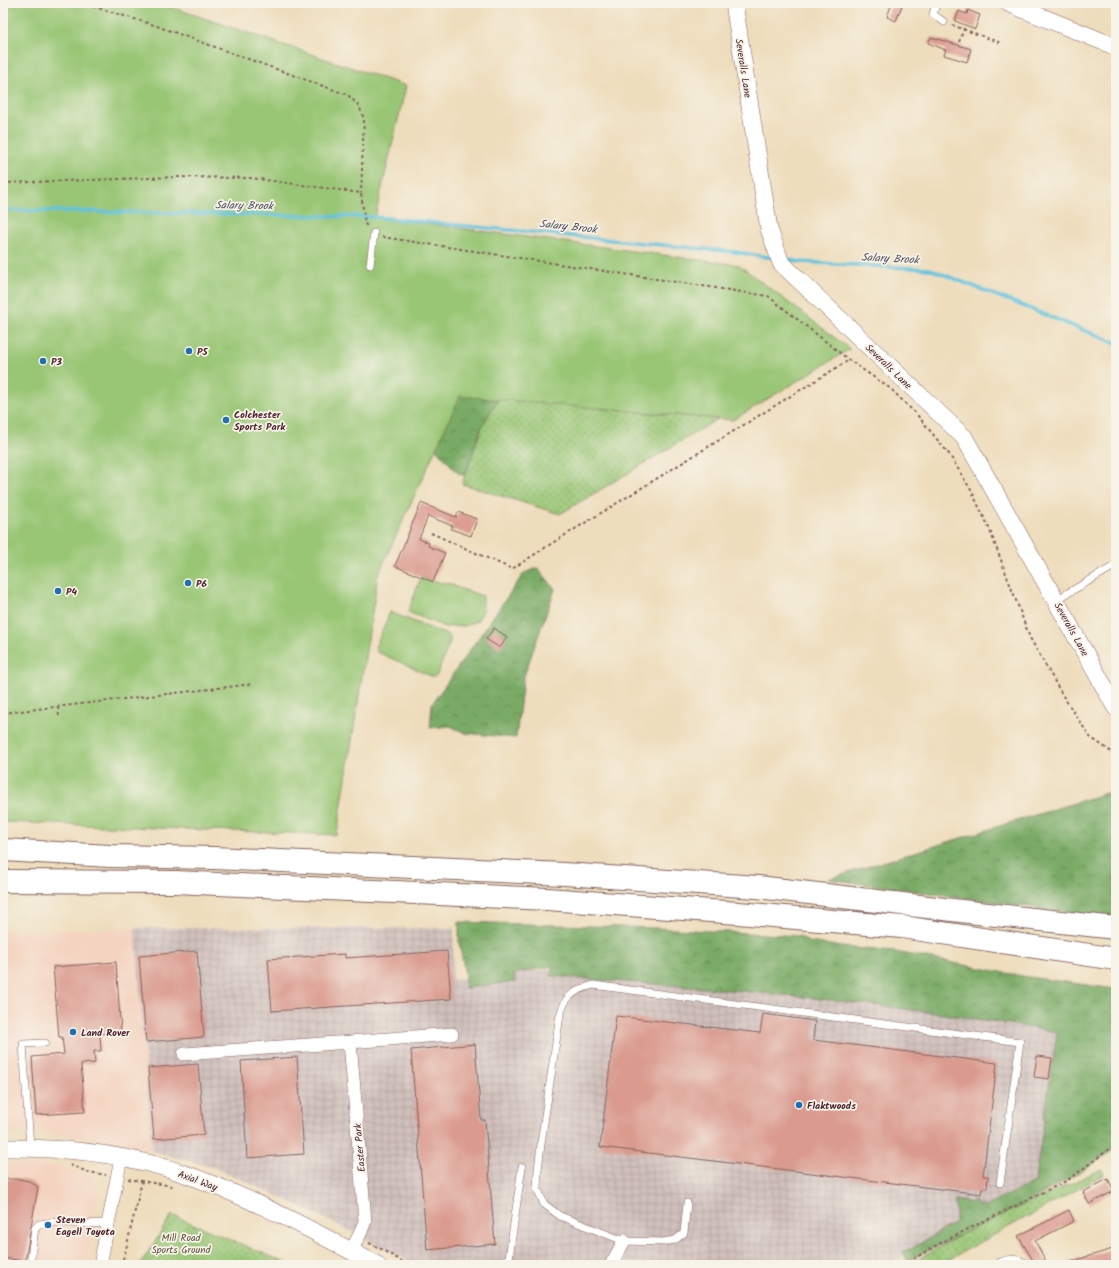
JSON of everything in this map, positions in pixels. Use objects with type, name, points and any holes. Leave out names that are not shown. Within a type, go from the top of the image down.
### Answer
[{"type":"highway","points":[[3,850],[110,856],[214,858],[564,874],[758,887],[1116,928]]},
{"type":"highway","points":[[3,858],[110,856]]},
{"type":"highway","points":[[3,881],[175,882],[547,899],[902,927],[1116,959]]},
{"type":"highway","points":[[3,893],[175,882]]},
{"type":"street","name":"Severalls Lane","points":[[734,3],[769,229],[781,263],[964,437],[1116,708]]},
{"type":"street","points":[[1008,3],[1116,47]]},
{"type":"street","points":[[184,1054],[452,1034]]},
{"type":"street","name":"Easter Park","points":[[350,1042],[365,1221],[351,1251]]},
{"type":"street","name":"Axial Way","points":[[3,1148],[58,1148],[121,1158],[187,1175],[240,1196],[276,1213],[377,1265]]},
{"type":"street","points":[[100,1265],[121,1158]]},
{"type":"street","points":[[611,1265],[624,1241]]},
{"type":"street","points":[[1001,1265],[1006,1262],[1019,1263]]},
{"type":"lane","points":[[935,3],[933,14],[944,22]]},
{"type":"lane","points":[[370,265],[374,233]]},
{"type":"lane","points":[[1055,600],[1116,565]]},
{"type":"lane","points":[[687,1203],[684,1234],[675,1240],[663,1242],[624,1241],[560,1216],[544,1204],[538,1188],[542,1136],[560,1015],[564,1002],[572,994],[593,986],[1020,1042],[1000,1183]]},
{"type":"lane","points":[[30,1147],[23,1044],[45,1043]]},
{"type":"lane","points":[[508,1265],[522,1167]]},
{"type":"lane","points":[[30,1265],[35,1228],[39,1224],[57,1222],[84,1224],[108,1223]]},
{"type":"path","points":[[82,3],[154,25],[348,95],[359,106],[364,119],[361,193],[365,224],[377,237],[768,296],[849,360],[890,389],[918,416],[949,454],[971,490],[989,528],[1030,638],[1063,696],[1090,737],[1116,755]]},
{"type":"path","points":[[944,22],[1001,43]]},
{"type":"path","points":[[959,42],[964,26]]},
{"type":"path","points":[[3,183],[176,177],[251,178],[361,193]]},
{"type":"path","points":[[431,533],[512,569],[849,360]]},
{"type":"path","points":[[3,713],[253,684]]},
{"type":"path","points":[[58,706],[59,718]]},
{"type":"path","points":[[903,1265],[942,1242],[1068,1180],[1116,1144]]},
{"type":"path","points":[[67,1164],[88,1172],[179,1187]]},
{"type":"path","points":[[120,1265],[126,1253],[142,1181]]},
{"type":"shaded area","name":"Land Rover","points":[[135,928],[152,1151],[102,1140],[39,1133],[3,1133],[3,932]]},
{"type":"shaded area","points":[[135,928],[454,928],[452,980],[551,969],[781,984],[1065,1020],[1040,1181],[914,1248],[891,1265],[417,1265],[300,1206],[215,1168],[152,1151]]},
{"type":"shaded area","name":"Steven Eagell Toyota","points":[[3,1163],[59,1166],[93,1177],[98,1188],[99,1196],[88,1254],[81,1265],[3,1265]]},
{"type":"green space","name":"Colchester Sports Park","points":[[3,3],[159,3],[406,86],[375,217],[739,265],[850,349],[733,420],[460,396],[378,575],[337,835],[3,822]]},
{"type":"green space","points":[[460,395],[498,399],[482,426],[465,476],[458,473],[436,449]]},
{"type":"green space","points":[[498,399],[718,419],[560,514],[462,484],[482,426]]},
{"type":"green space","points":[[538,568],[555,589],[523,679],[516,738],[465,733],[450,726],[430,728],[432,704],[524,573]]},
{"type":"green space","points":[[421,577],[433,582],[449,583],[456,587],[483,596],[483,611],[477,621],[464,626],[445,627],[408,612]]},
{"type":"green space","points":[[390,612],[450,636],[450,642],[437,675],[433,677],[377,652],[375,648]]},
{"type":"green space","points":[[1116,790],[1116,919],[828,879]]},
{"type":"green space","points":[[459,922],[656,928],[800,936],[808,942],[896,952],[1022,976],[1116,989],[1116,1148],[1092,1165],[1040,1195],[907,1261],[903,1251],[911,1249],[954,1223],[956,1215],[955,1200],[970,1203],[975,1201],[978,1206],[986,1206],[1035,1182],[1057,1032],[961,1017],[834,1000],[551,976],[552,966],[514,974],[515,982],[465,988],[465,974],[459,942]]},
{"type":"green space","points":[[1102,1169],[1104,1175],[939,1265],[909,1265],[969,1230]]},
{"type":"green space","name":"Mill Road Sports Ground","points":[[172,1215],[291,1265],[140,1265]]},
{"type":"building","points":[[892,3],[903,3],[896,21],[887,17]]},
{"type":"building","points":[[968,10],[980,15],[975,29],[955,21],[959,11],[967,14]]},
{"type":"building","points":[[931,37],[971,49],[967,62],[944,55],[946,50],[928,43]]},
{"type":"building","points":[[421,503],[456,517],[458,512],[477,519],[471,536],[451,529],[453,526],[428,516],[419,539],[429,543],[428,546],[445,553],[433,582],[395,566]]},
{"type":"building","points":[[494,628],[507,637],[500,648],[486,639]]},
{"type":"building","points":[[197,951],[204,1037],[146,1042],[139,956]]},
{"type":"building","points":[[447,951],[451,999],[272,1011],[268,959],[345,954],[345,958]]},
{"type":"building","points":[[116,962],[121,1032],[100,1034],[101,1051],[94,1051],[95,1063],[81,1064],[85,1112],[36,1115],[32,1057],[64,1054],[62,1037],[59,1037],[53,967]]},
{"type":"building","name":"Flaktwoods","points":[[763,1014],[815,1021],[813,1040],[997,1063],[983,1176],[988,1176],[987,1188],[982,1188],[981,1194],[600,1147],[616,1016],[760,1033]]},
{"type":"building","points":[[475,1044],[481,1120],[485,1120],[495,1244],[427,1250],[411,1050]]},
{"type":"building","points":[[1037,1056],[1052,1058],[1049,1079],[1034,1077]]},
{"type":"building","points":[[297,1057],[304,1154],[247,1158],[241,1061]]},
{"type":"building","points":[[198,1064],[204,1135],[154,1139],[148,1068]]},
{"type":"building","points":[[3,1179],[19,1179],[29,1181],[38,1187],[25,1261],[3,1258]]},
{"type":"building","points":[[1108,1179],[1114,1191],[1089,1204],[1083,1192]]},
{"type":"building","points":[[1069,1210],[1074,1221],[1035,1241],[1048,1265],[1036,1265],[1018,1236]]},
{"type":"building","points":[[1116,1248],[1116,1265],[1067,1265],[1066,1263]]},
{"type":"waterway","name":"Salary Brook","points":[[3,210],[375,217],[735,252],[774,258]]},
{"type":"waterway","name":"Salary Brook","points":[[786,259],[800,262],[930,269],[1116,343]]},
{"type":"place","name":"P5","points":[[189,351]]},
{"type":"place","name":"P3","points":[[43,361]]},
{"type":"place","name":"Colchester Sports Park","points":[[226,420]]},
{"type":"place","name":"P6","points":[[188,583]]},
{"type":"place","name":"P4","points":[[58,591]]},
{"type":"place","name":"Land Rover","points":[[73,1032]]},
{"type":"place","name":"Flaktwoods","points":[[799,1105]]},
{"type":"place","name":"Steven Eagell Toyota","points":[[48,1225]]}]
